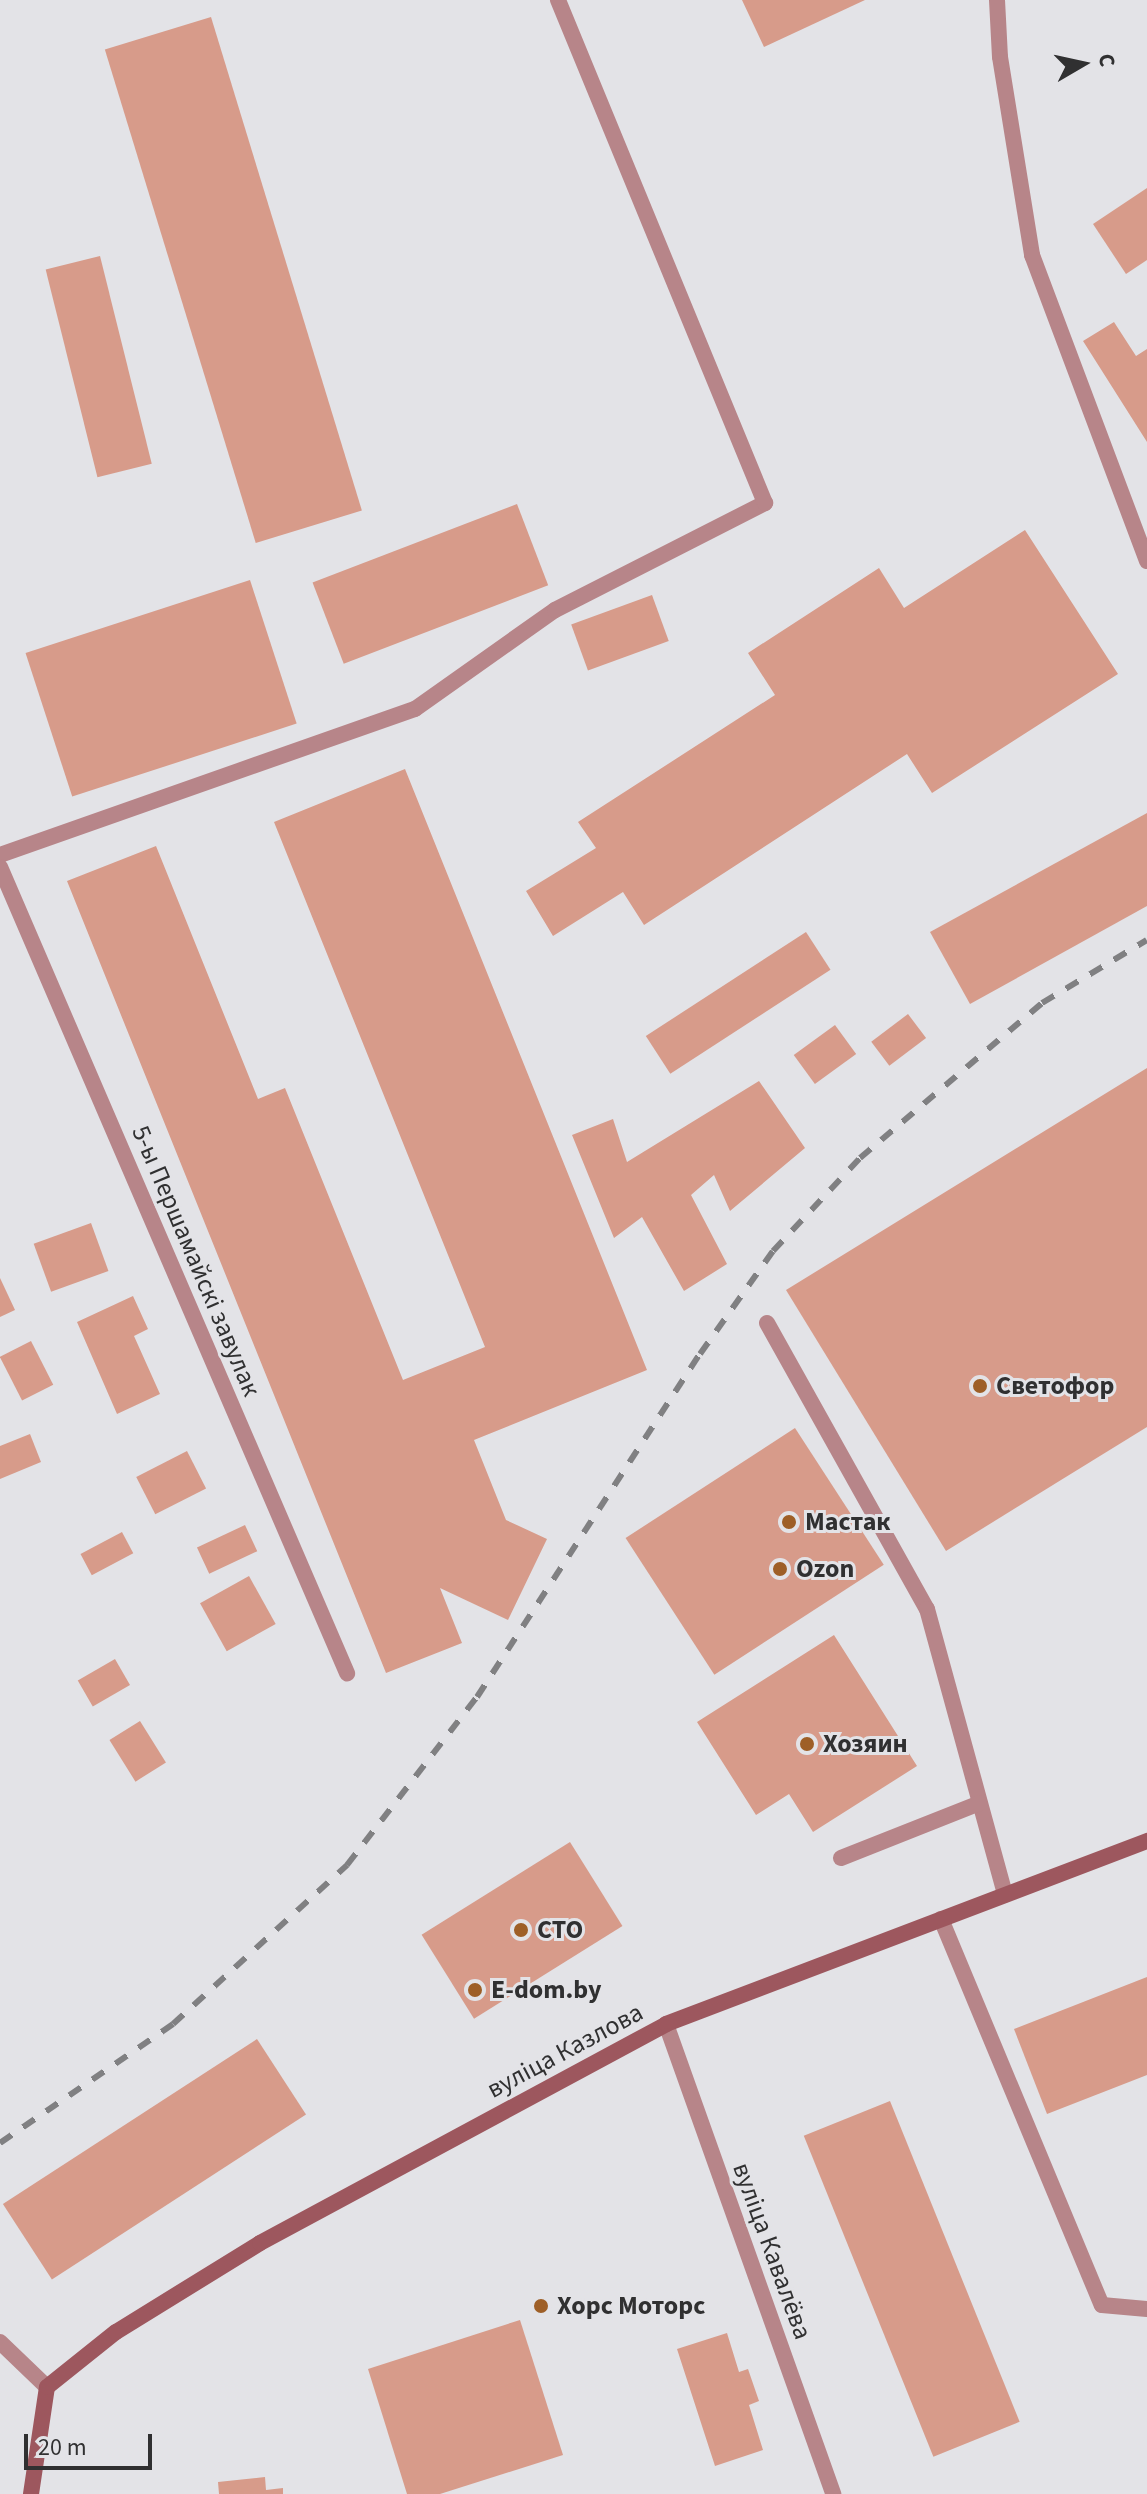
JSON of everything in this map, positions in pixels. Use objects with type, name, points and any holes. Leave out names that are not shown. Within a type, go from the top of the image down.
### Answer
[{"type":"main road","name":"вуліца Казлова","points":[[47,2387],[116,2332],[260,2243],[666,2024],[1147,1841]]},
{"type":"main road","points":[[31,2494],[47,2387]]},
{"type":"street","points":[[0,855],[415,709],[555,610],[765,503],[558,0]]},
{"type":"street","points":[[997,0],[1000,57],[1032,255],[1147,561]]},
{"type":"street","name":"5-ы Першамайскі завулак","points":[[0,867],[347,1673]]},
{"type":"street","points":[[767,1323],[927,1609],[1005,1895]]},
{"type":"street","points":[[841,1858],[980,1803]]},
{"type":"street","points":[[941,1919],[1102,2305],[1147,2309]]},
{"type":"street","name":"вуліца Кавалёва","points":[[666,2024],[833,2494]]},
{"type":"street","points":[[0,2342],[47,2387]]},
{"type":"building","points":[[742,0],[865,0],[764,47]]},
{"type":"building","points":[[211,17],[362,510],[256,543],[105,49]]},
{"type":"building","points":[[1147,188],[1147,260],[1126,274],[1093,224]]},
{"type":"building","points":[[100,256],[152,464],[97,477],[46,270]]},
{"type":"building","points":[[1114,322],[1136,356],[1147,349],[1147,442],[1083,341]]},
{"type":"building","points":[[517,504],[548,585],[344,664],[313,582]]},
{"type":"building","points":[[1025,530],[1118,674],[932,793],[907,754],[644,925],[623,892],[553,936],[526,891],[596,848],[578,822],[775,695],[748,653],[879,568],[904,608]]},
{"type":"building","points":[[250,580],[297,724],[72,797],[26,653]]},
{"type":"building","points":[[652,595],[669,641],[588,670],[571,624]]},
{"type":"building","points":[[405,769],[647,1370],[474,1440],[506,1520],[547,1539],[508,1620],[440,1588],[462,1643],[386,1673],[67,881],[156,846],[258,1099],[285,1088],[403,1380],[485,1347],[274,822]]},
{"type":"building","points":[[1147,813],[1147,906],[970,1004],[930,932]]},
{"type":"building","points":[[806,932],[831,970],[670,1074],[646,1036]]},
{"type":"building","points":[[908,1014],[926,1038],[889,1066],[871,1042]]},
{"type":"building","points":[[835,1025],[856,1054],[815,1084],[794,1055]]},
{"type":"building","points":[[1147,1068],[1147,1427],[946,1551],[786,1290]]},
{"type":"building","points":[[759,1081],[805,1148],[730,1211],[714,1175],[691,1195],[727,1264],[684,1291],[642,1217],[614,1238],[572,1135],[613,1119],[627,1162]]},
{"type":"building","points":[[91,1223],[108,1271],[51,1292],[34,1244]]},
{"type":"building","points":[[0,1278],[15,1310],[0,1317]]},
{"type":"building","points":[[133,1296],[148,1329],[134,1336],[160,1394],[117,1414],[77,1322]]},
{"type":"building","points":[[31,1341],[53,1385],[22,1401],[0,1357]]},
{"type":"building","points":[[795,1428],[884,1565],[714,1675],[626,1538]]},
{"type":"building","points":[[30,1434],[41,1462],[0,1479],[0,1446]]},
{"type":"building","points":[[187,1451],[206,1488],[155,1514],[136,1477]]},
{"type":"building","points":[[245,1525],[257,1551],[209,1574],[197,1547]]},
{"type":"building","points":[[122,1532],[133,1553],[92,1575],[81,1554]]},
{"type":"building","points":[[249,1576],[276,1624],[227,1651],[200,1603]]},
{"type":"building","name":"Хозяин","points":[[834,1635],[917,1766],[813,1832],[789,1794],[756,1815],[697,1722]]},
{"type":"building","points":[[115,1659],[130,1685],[93,1706],[78,1680]]},
{"type":"building","points":[[140,1721],[166,1763],[135,1782],[109,1740]]},
{"type":"building","name":"СТО","points":[[570,1842],[622,1926],[474,2019],[422,1935]]},
{"type":"building","points":[[1147,1977],[1147,2075],[1047,2114],[1014,2029]]},
{"type":"building","points":[[257,2039],[306,2114],[52,2280],[3,2204]]},
{"type":"building","points":[[890,2101],[1020,2422],[933,2457],[804,2136]]},
{"type":"building","points":[[520,2320],[563,2455],[440,2494],[407,2494],[368,2369]]},
{"type":"building","points":[[727,2333],[739,2372],[748,2369],[759,2401],[749,2405],[763,2450],[715,2466],[677,2349]]},
{"type":"building","points":[[265,2477],[266,2490],[283,2488],[283,2494],[219,2494],[218,2482]]},
{"type":"railway","points":[[0,2143],[173,2024],[347,1865],[477,1697],[700,1354],[773,1251],[860,1158],[1042,1003],[1147,940]]},
{"type":"place","name":"Светофор","points":[[980,1386]]},
{"type":"place","name":"Мастак","points":[[789,1522]]},
{"type":"place","name":"Ozon","points":[[780,1569]]},
{"type":"place","name":"Хозяин","points":[[807,1744]]},
{"type":"place","name":"СТО","points":[[521,1930]]},
{"type":"place","name":"E-dom.by","points":[[475,1990]]},
{"type":"place","name":"Хорс Моторс","points":[[541,2306]]}]
